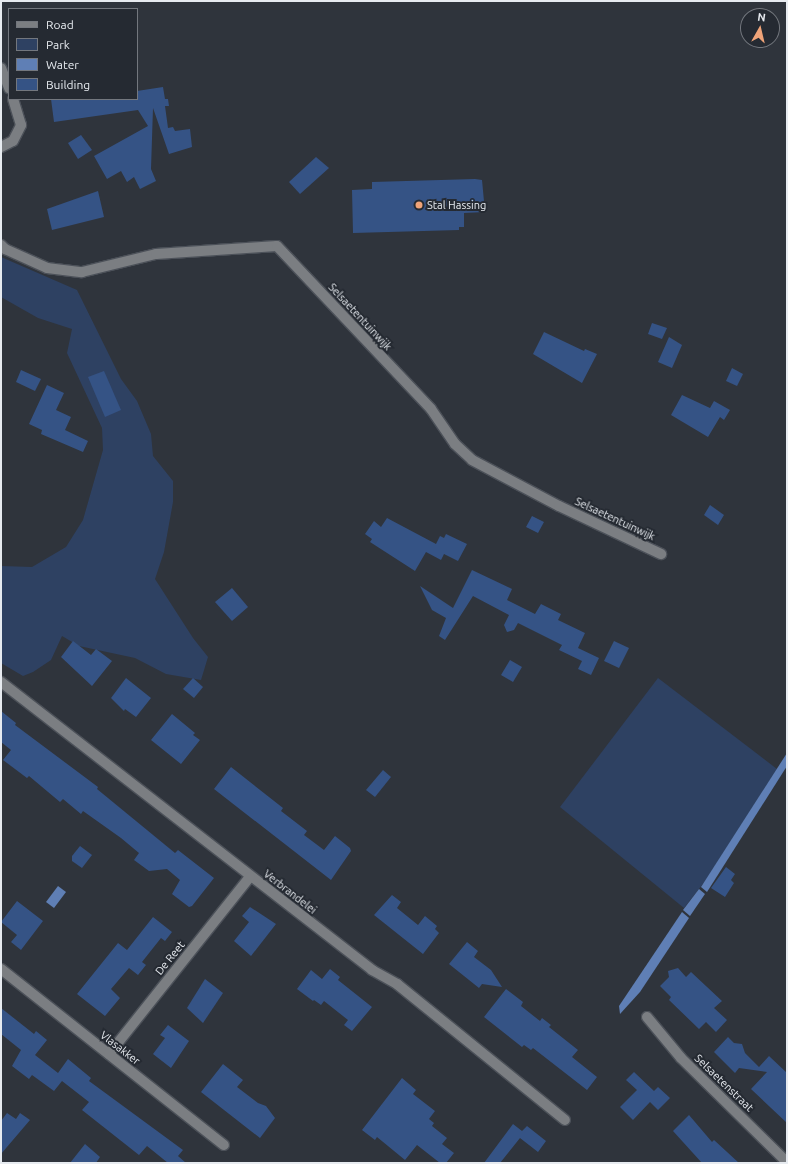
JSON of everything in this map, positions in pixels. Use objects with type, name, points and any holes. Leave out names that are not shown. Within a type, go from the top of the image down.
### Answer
[{"type":"street","points":[[1,68],[8,86]]},
{"type":"street","points":[[1,147],[14,141],[20,130],[19,114],[13,100]]},
{"type":"street","name":"Selsaetentuinwijk","points":[[1,244],[5,249],[47,268],[82,272],[156,254],[277,246],[431,409],[455,444],[472,460],[559,506],[661,554]]},
{"type":"street","name":"Verbrandelei","points":[[1,682],[250,877],[372,970],[397,984],[565,1120]]},
{"type":"street","name":"De Reet","points":[[109,1054],[250,877]]},
{"type":"street","name":"Vlasakker","points":[[1,969],[224,1145]]},
{"type":"street","name":"Selsaetenstraat","points":[[647,1017],[681,1058],[787,1162]]},
{"type":"green space","points":[[1,257],[77,290],[121,379],[137,401],[151,434],[153,456],[173,481],[173,502],[164,552],[155,579],[193,638],[208,657],[201,680],[166,674],[135,658],[79,646],[62,636],[51,660],[33,672],[23,676],[1,663],[1,566],[32,567],[66,547],[83,520],[103,450],[102,428],[67,353],[72,329],[38,318],[1,297]]},
{"type":"green space","points":[[658,678],[777,769],[706,880],[684,908],[560,807]]},
{"type":"water","points":[[787,753],[787,766],[707,892],[701,887]]},
{"type":"water","points":[[58,886],[66,892],[54,908],[46,902]]},
{"type":"water","points":[[699,889],[705,894],[690,916],[683,910]]},
{"type":"water","points":[[682,912],[689,918],[640,992],[620,1014],[619,1006]]},
{"type":"building","points":[[163,87],[165,99],[168,99],[169,106],[165,106],[168,128],[173,127],[175,131],[190,129],[192,147],[169,154],[153,108],[151,169],[156,181],[140,189],[134,177],[127,182],[121,171],[107,179],[94,156],[148,126],[138,110],[54,122],[51,100],[138,100],[138,91]]},
{"type":"building","points":[[81,135],[92,150],[78,159],[68,143]]},
{"type":"building","points":[[316,157],[329,168],[300,194],[289,182]]},
{"type":"building","name":"Stal Hassing","points":[[482,180],[485,212],[464,213],[464,227],[459,227],[459,230],[353,233],[352,190],[372,189],[372,182]]},
{"type":"building","points":[[98,191],[104,217],[52,230],[47,209]]},
{"type":"building","points":[[652,323],[667,328],[662,339],[648,334]]},
{"type":"building","points":[[544,332],[584,351],[585,349],[597,354],[582,383],[533,354]]},
{"type":"building","points":[[669,337],[682,345],[672,368],[658,362]]},
{"type":"building","points":[[732,368],[743,374],[737,386],[726,381]]},
{"type":"building","points":[[21,370],[41,379],[35,391],[16,382]]},
{"type":"building","points":[[104,371],[121,410],[105,417],[88,377]]},
{"type":"building","points":[[47,385],[64,393],[56,410],[71,417],[65,430],[88,441],[83,452],[41,434],[42,430],[29,424]]},
{"type":"building","points":[[682,395],[710,408],[714,401],[730,410],[724,420],[720,417],[708,437],[671,415]]},
{"type":"building","points":[[710,505],[724,515],[718,525],[704,515]]},
{"type":"building","points":[[532,516],[544,522],[538,533],[526,527]]},
{"type":"building","points":[[387,518],[436,544],[440,536],[444,538],[446,534],[467,544],[458,561],[444,554],[441,560],[426,552],[415,571],[370,542],[372,539],[365,534],[374,521],[381,527]]},
{"type":"building","points":[[472,570],[512,589],[507,600],[535,614],[541,604],[561,614],[558,620],[585,633],[578,648],[599,658],[591,675],[578,669],[582,661],[559,650],[562,645],[518,623],[514,630],[507,632],[504,625],[509,615],[473,596],[445,640],[439,636],[446,618],[432,610],[420,586],[453,608]]},
{"type":"building","points":[[232,588],[248,607],[232,621],[215,602]]},
{"type":"building","points":[[73,641],[91,655],[96,649],[112,661],[92,686],[61,657]]},
{"type":"building","points":[[614,641],[629,648],[619,668],[604,661]]},
{"type":"building","points":[[510,660],[522,667],[513,682],[501,675]]},
{"type":"building","points":[[126,678],[151,698],[136,717],[125,709],[124,711],[111,698]]},
{"type":"building","points":[[193,678],[203,687],[194,698],[183,689]]},
{"type":"building","points":[[1,711],[16,723],[15,725],[98,787],[97,789],[175,853],[178,850],[214,878],[192,906],[189,907],[172,894],[180,880],[167,869],[149,871],[134,860],[139,853],[121,838],[83,811],[81,814],[63,799],[60,802],[29,776],[27,778],[3,760],[11,750],[1,742]]},
{"type":"building","points":[[172,714],[195,733],[193,735],[200,740],[181,764],[151,740]]},
{"type":"building","points":[[231,767],[283,808],[281,811],[307,831],[304,835],[324,850],[335,836],[350,848],[351,851],[331,880],[214,789]]},
{"type":"building","points":[[383,770],[391,777],[375,797],[366,790]]},
{"type":"building","points":[[80,846],[92,855],[82,868],[72,861],[72,856]]},
{"type":"building","points":[[726,867],[735,874],[731,880],[734,883],[725,897],[711,888]]},
{"type":"building","points":[[392,895],[401,902],[397,908],[418,925],[425,916],[437,926],[435,929],[439,933],[423,954],[374,915]]},
{"type":"building","points":[[17,901],[43,921],[21,950],[11,942],[17,935],[1,922]]},
{"type":"building","points":[[250,907],[276,924],[251,956],[234,941],[249,922],[242,916]]},
{"type":"building","points":[[153,917],[172,932],[165,941],[161,938],[142,962],[146,965],[138,975],[129,968],[111,989],[120,998],[105,1016],[77,994],[118,943],[127,950]]},
{"type":"building","points":[[467,942],[478,951],[474,957],[491,970],[502,987],[482,984],[479,988],[449,964]]},
{"type":"building","points":[[678,968],[686,977],[691,972],[722,1001],[714,1008],[727,1020],[716,1032],[706,1022],[699,1029],[669,1000],[671,997],[660,986],[669,977],[668,971]]},
{"type":"building","points":[[330,969],[340,977],[338,980],[372,1007],[352,1031],[344,1025],[348,1020],[324,1001],[321,1005],[297,989],[311,970],[322,979]]},
{"type":"building","points":[[205,979],[223,993],[203,1023],[187,1008]]},
{"type":"building","points":[[506,989],[523,1002],[521,1006],[540,1021],[542,1018],[551,1025],[549,1027],[578,1050],[572,1057],[597,1077],[587,1090],[533,1048],[531,1050],[524,1045],[522,1047],[484,1017]]},
{"type":"building","points":[[1,1008],[34,1034],[36,1031],[47,1040],[35,1055],[58,1073],[68,1059],[91,1078],[89,1081],[183,1150],[178,1156],[186,1163],[168,1163],[147,1146],[139,1155],[82,1110],[89,1102],[62,1081],[54,1091],[32,1075],[29,1079],[12,1066],[21,1050],[1,1034]]},
{"type":"building","points":[[168,1025],[189,1041],[171,1068],[153,1054],[165,1038],[160,1035]]},
{"type":"building","points":[[728,1037],[734,1043],[742,1044],[745,1053],[759,1067],[769,1056],[787,1073],[787,1123],[751,1089],[767,1072],[739,1068],[735,1073],[714,1052]]},
{"type":"building","points":[[223,1064],[243,1080],[237,1087],[258,1103],[266,1106],[275,1118],[260,1138],[201,1092]]},
{"type":"building","points":[[634,1072],[654,1091],[658,1087],[670,1098],[658,1110],[650,1102],[633,1120],[620,1107],[637,1090],[626,1080]]},
{"type":"building","points":[[402,1078],[416,1090],[413,1094],[435,1111],[429,1119],[434,1123],[432,1126],[447,1138],[442,1144],[454,1153],[446,1163],[440,1163],[417,1145],[405,1160],[377,1137],[375,1140],[362,1130]]},
{"type":"building","points":[[7,1113],[16,1119],[20,1113],[30,1120],[1,1154],[1,1121]]},
{"type":"building","points":[[689,1115],[712,1142],[714,1140],[739,1163],[702,1163],[673,1131]]},
{"type":"building","points":[[513,1124],[522,1131],[527,1126],[546,1141],[538,1152],[520,1138],[500,1163],[484,1163]]},
{"type":"building","points":[[85,1144],[100,1157],[96,1163],[70,1163]]},
{"type":"place","name":"Stal Hassing","points":[[419,205]]}]
